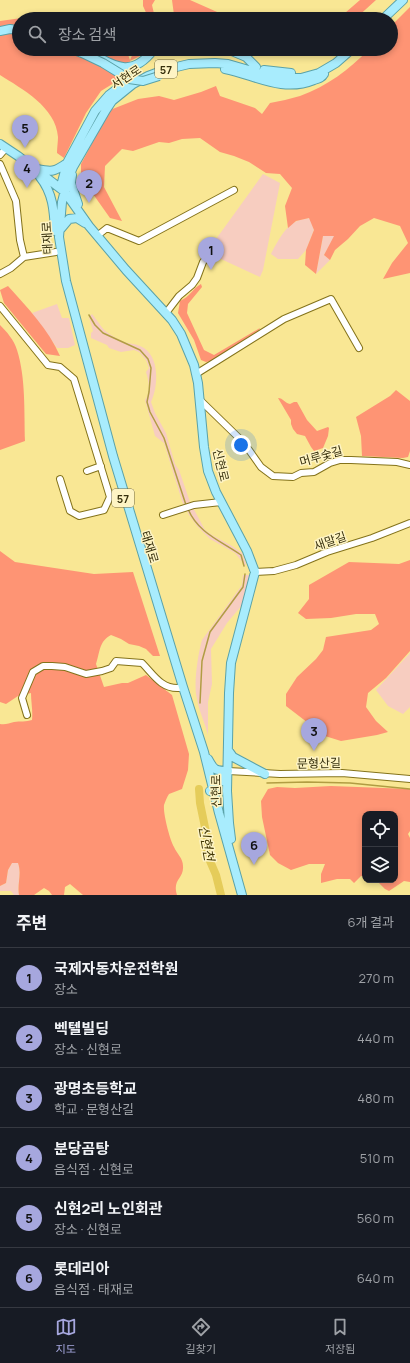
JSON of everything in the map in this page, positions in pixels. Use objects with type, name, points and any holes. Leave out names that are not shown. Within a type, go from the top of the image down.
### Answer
[{"type":"main road","points":[[383,12],[396,0]]},
{"type":"main road","points":[[391,12],[403,0]]},
{"type":"main road","points":[[0,31],[12,29]]},
{"type":"main road","points":[[91,56],[129,79],[142,81],[180,70],[206,67],[227,69],[266,82],[290,85],[306,84],[322,77],[328,68]]},
{"type":"main road","points":[[95,56],[124,68],[132,68],[140,64],[147,56]]},
{"type":"main road","points":[[244,56],[256,67]]},
{"type":"main road","name":"서현로","points":[[60,202],[62,190],[70,165],[95,111],[101,103],[125,83],[144,72],[168,63],[191,59],[216,58],[231,60],[281,73],[307,71],[332,61],[337,56]]},
{"type":"main road","name":"서현로","points":[[70,165],[112,101],[133,84],[153,74],[189,64],[215,63],[238,67],[276,78],[301,78],[319,73],[336,63],[344,56]]},
{"type":"main road","name":"신현로","points":[[3,146],[62,190],[97,236],[126,270],[166,312],[181,334],[194,365],[200,400],[204,447],[208,471],[221,502],[247,551],[255,572],[231,663],[228,771],[229,823],[232,858]]},
{"type":"main road","points":[[34,169],[53,171],[70,165],[73,191],[89,226]]},
{"type":"main road","points":[[34,169],[45,183],[51,195],[57,233],[56,252],[63,281]]},
{"type":"main road","name":"태재로","points":[[60,202],[57,233],[58,252],[63,281],[110,456],[179,688],[212,790],[241,895]]},
{"type":"main road","points":[[57,233],[69,219],[77,218],[89,226]]},
{"type":"main road","name":"태재로","points":[[57,233],[64,272],[113,456],[182,687],[204,752],[212,790],[241,895]]},
{"type":"main road","points":[[228,750],[233,757],[265,774]]},
{"type":"main road","points":[[204,752],[217,771],[228,771]]},
{"type":"main road","points":[[212,790],[228,771]]},
{"type":"street","points":[[0,155],[3,146]]},
{"type":"street","points":[[0,164],[16,201],[20,240],[24,257]]},
{"type":"street","points":[[97,236],[108,228],[139,241],[234,190]]},
{"type":"street","points":[[0,274],[11,268],[24,257],[56,252]]},
{"type":"street","points":[[166,312],[179,296],[192,285],[197,278],[203,262],[208,256]]},
{"type":"street","points":[[196,374],[284,319],[331,299],[358,348]]},
{"type":"street","points":[[0,306],[48,365],[60,367],[74,379],[110,496],[104,510],[79,516],[70,511],[60,479]]},
{"type":"street","name":"머루숯길","points":[[200,400],[236,434],[265,472],[273,476],[293,477],[302,473],[314,472],[340,460],[397,462],[410,465]]},
{"type":"street","points":[[87,471],[101,466]]},
{"type":"street","points":[[163,515],[194,505],[221,502]]},
{"type":"street","name":"새말길","points":[[255,572],[274,571],[296,565],[327,552],[372,538],[410,523]]},
{"type":"street","points":[[26,714],[22,698],[33,672],[43,666],[65,668],[86,674],[111,668],[116,661],[142,663],[158,680],[166,686],[179,688]]},
{"type":"street","name":"문형산길","points":[[228,771],[265,774],[342,773],[410,779]]},
{"type":"shaded area","points":[[143,0],[155,0],[152,5],[154,12],[146,12],[143,6]]},
{"type":"shaded area","points":[[172,0],[190,0],[217,12],[174,12]]},
{"type":"shaded area","points":[[360,0],[376,0],[363,12],[346,12]]},
{"type":"shaded area","points":[[410,7],[410,273],[383,279],[392,263],[408,243],[400,226],[374,218],[360,226],[335,250],[330,260],[324,255],[334,236],[323,236],[316,274],[305,265],[306,250],[314,230],[309,218],[296,221],[288,228],[285,206],[292,188],[280,174],[266,173],[249,162],[220,152],[200,138],[182,139],[169,143],[159,142],[133,151],[122,149],[105,166],[104,187],[122,221],[110,218],[81,177],[81,164],[110,110],[138,99],[159,96],[174,100],[216,86],[220,96],[255,108],[262,114],[270,103],[300,96],[337,77],[362,56],[398,56],[398,19]]},
{"type":"shaded area","points":[[12,19],[12,56],[129,56],[130,60],[132,56],[140,56],[130,61],[127,72],[114,83],[101,91],[86,113],[64,158],[57,153],[58,137],[56,126],[45,108],[18,86],[0,75],[0,21]]},
{"type":"shaded area","points":[[263,174],[280,183],[263,270],[260,277],[208,253],[211,246]]},
{"type":"shaded area","points":[[310,218],[314,230],[306,250],[298,259],[278,259],[271,254],[289,226],[299,220]]},
{"type":"shaded area","points":[[323,236],[335,236],[324,255],[330,260],[316,274]]},
{"type":"shaded area","points":[[201,284],[202,287],[188,304],[187,313],[204,350],[214,355],[260,328],[211,361],[206,362],[201,360],[194,340],[178,313],[180,301],[187,297]]},
{"type":"shaded area","points":[[8,286],[44,328],[60,356],[46,354],[4,303],[0,290]]},
{"type":"shaded area","points":[[57,304],[62,318],[69,318],[75,345],[68,348],[57,348],[32,313]]},
{"type":"shaded area","points":[[92,314],[101,327],[108,333],[124,342],[144,348],[153,359],[156,381],[151,402],[166,433],[175,464],[179,470],[190,502],[205,530],[242,553],[246,564],[243,567],[243,563],[235,553],[210,539],[197,526],[189,515],[182,501],[164,443],[155,436],[145,400],[148,394],[149,386],[146,372],[149,368],[146,360],[139,352],[134,350],[121,352],[109,348],[107,345],[91,338],[91,333],[93,331],[89,317]]},
{"type":"shaded area","points":[[0,325],[8,333],[14,343],[20,361],[24,396],[25,441],[0,450]]},
{"type":"shaded area","points":[[396,390],[410,401],[410,451],[408,457],[362,456],[361,436],[356,417],[390,396]]},
{"type":"shaded area","points":[[278,398],[290,404],[297,402],[307,420],[317,431],[328,427],[329,428],[328,436],[323,448],[314,451],[305,436],[297,434],[293,429],[291,420]]},
{"type":"shaded area","points":[[0,551],[15,562],[94,574],[133,572],[160,656],[153,656],[146,649],[129,644],[111,635],[104,640],[99,651],[96,664],[104,687],[128,683],[146,675],[172,695],[189,754],[188,770],[182,789],[169,794],[164,805],[171,839],[183,863],[182,874],[176,886],[177,895],[83,895],[70,884],[65,887],[64,895],[52,895],[44,888],[34,895],[19,895],[20,871],[18,863],[12,863],[8,870],[6,883],[0,886],[0,724],[32,720],[32,713],[31,693],[18,696],[6,704],[0,702]]},
{"type":"shaded area","points":[[410,560],[410,651],[386,678],[368,693],[366,707],[376,721],[388,732],[341,741],[325,736],[286,706],[286,694],[297,677],[316,659],[323,650],[326,637],[371,630],[379,624],[375,614],[356,614],[331,618],[306,619],[298,613],[309,599],[309,585],[349,562],[399,564]]},
{"type":"shaded area","points":[[243,575],[249,575],[249,581],[242,605],[227,623],[211,649],[212,684],[208,702],[208,735],[199,708],[196,693],[196,670],[200,646],[202,640],[242,585]]},
{"type":"shaded area","points":[[410,653],[410,707],[403,714],[388,706],[376,690]]},
{"type":"shaded area","points":[[331,786],[410,789],[410,831],[408,834],[410,838],[410,882],[404,881],[389,891],[379,883],[398,883],[398,811],[362,811],[362,876],[354,883],[350,879],[337,879],[321,883],[321,874],[325,864],[309,864],[291,870],[278,863],[270,855],[262,817],[261,801],[268,789],[277,787],[295,788]]},
{"type":"shaded area","points":[[12,863],[18,863],[19,867],[19,895],[14,895],[11,891],[0,891],[0,886],[6,883],[8,870]]},
{"type":"waterway","points":[[89,315],[95,325],[103,333],[140,350],[148,359],[151,368],[147,402],[150,412],[164,438],[186,505]]},
{"type":"waterway","points":[[188,509],[192,517],[204,530],[218,541],[241,555],[244,566]]},
{"type":"waterway","points":[[200,703],[202,661],[210,632],[243,587],[245,574]]},
{"type":"waterway","points":[[267,783],[350,783],[410,789]]},
{"type":"waterway","name":"신현천","points":[[199,789],[200,803],[208,842],[207,854],[216,875],[221,895]]},
{"type":"place","name":"신현2리 노인회관","points":[[25,148]]},
{"type":"place","name":"분당곰탕","points":[[27,188]]},
{"type":"place","name":"벡텔빌딩","points":[[89,203]]},
{"type":"place","name":"국제자동차운전학원","points":[[211,270]]},
{"type":"place","name":"광명초등학교","points":[[314,751]]},
{"type":"place","name":"롯데리아","points":[[254,865]]}]
